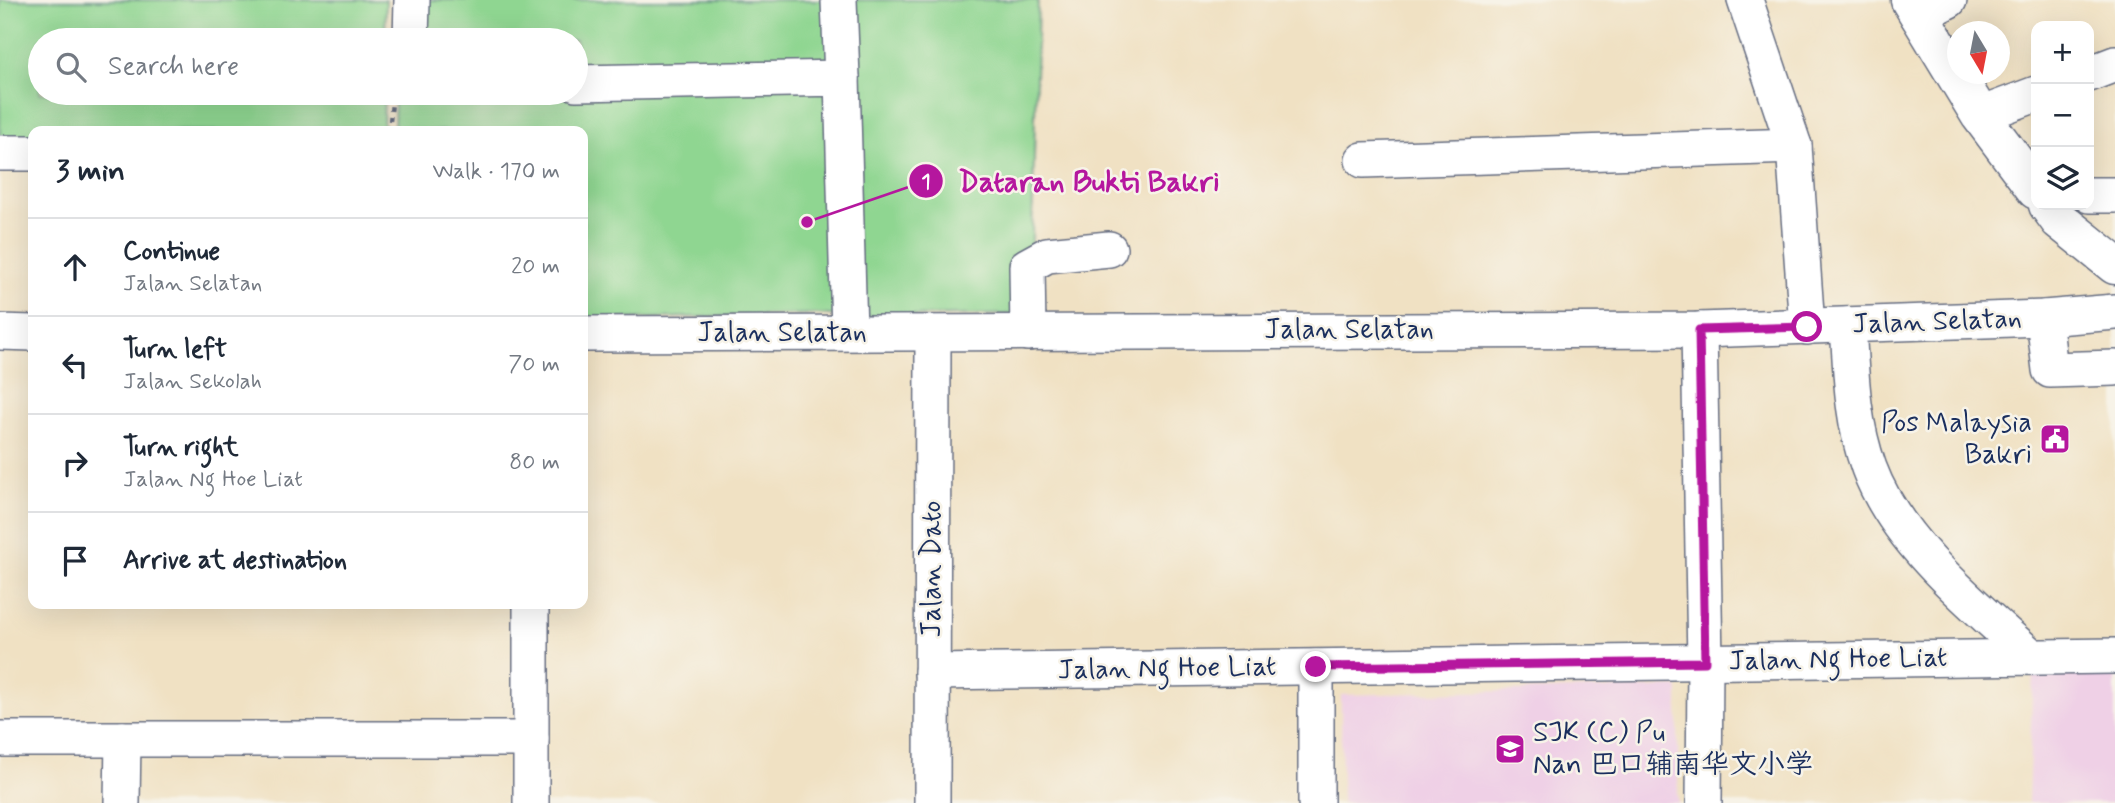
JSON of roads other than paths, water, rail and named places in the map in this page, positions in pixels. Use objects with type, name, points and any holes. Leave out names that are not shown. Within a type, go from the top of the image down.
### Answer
[{"type":"main road","points":[[1926,5],[1980,115],[2031,180]]},
{"type":"main road","points":[[2057,210],[2115,265]]},
{"type":"street","points":[[411,28],[412,0]]},
{"type":"street","points":[[839,0],[849,332]]},
{"type":"street","points":[[1745,0],[1794,146],[1807,327]]},
{"type":"street","points":[[2094,72],[2115,64]]},
{"type":"street","points":[[588,83],[842,78]]},
{"type":"street","points":[[1980,115],[2031,95]]},
{"type":"street","points":[[1363,160],[1794,146]]},
{"type":"street","points":[[0,153],[28,153]]},
{"type":"street","points":[[2094,195],[2115,195]]},
{"type":"street","points":[[1028,333],[1027,266],[1047,255],[1109,250]]},
{"type":"street","name":"Jalan Selatan","points":[[588,334],[849,332],[933,351],[1028,333],[1699,330],[2043,318],[2115,312]]},
{"type":"street","points":[[2043,318],[2050,370],[2115,368]]},
{"type":"street","points":[[1848,325],[1853,408],[1869,469],[1903,529],[1978,609],[2032,657]]},
{"type":"street","points":[[1699,330],[1705,662],[1704,803]]},
{"type":"street","points":[[0,332],[28,332]]},
{"type":"street","name":"Jalan Dato","points":[[932,803],[933,351]]},
{"type":"street","points":[[531,609],[531,803]]},
{"type":"street","name":"Jalan Ng Hoe Liat","points":[[932,672],[2115,656]]},
{"type":"street","points":[[1316,667],[1316,803]]},
{"type":"street","points":[[0,738],[531,739]]},
{"type":"street","points":[[122,803],[123,739]]},
{"type":"place","name":"Dataran Bukti Bakri","points":[[807,222]]},
{"type":"place","name":"Pos Malaysia Bakri","points":[[2055,439]]},
{"type":"place","name":"SJK (C) Pu Nan 巴口辅南华文小学","points":[[1510,749]]}]
